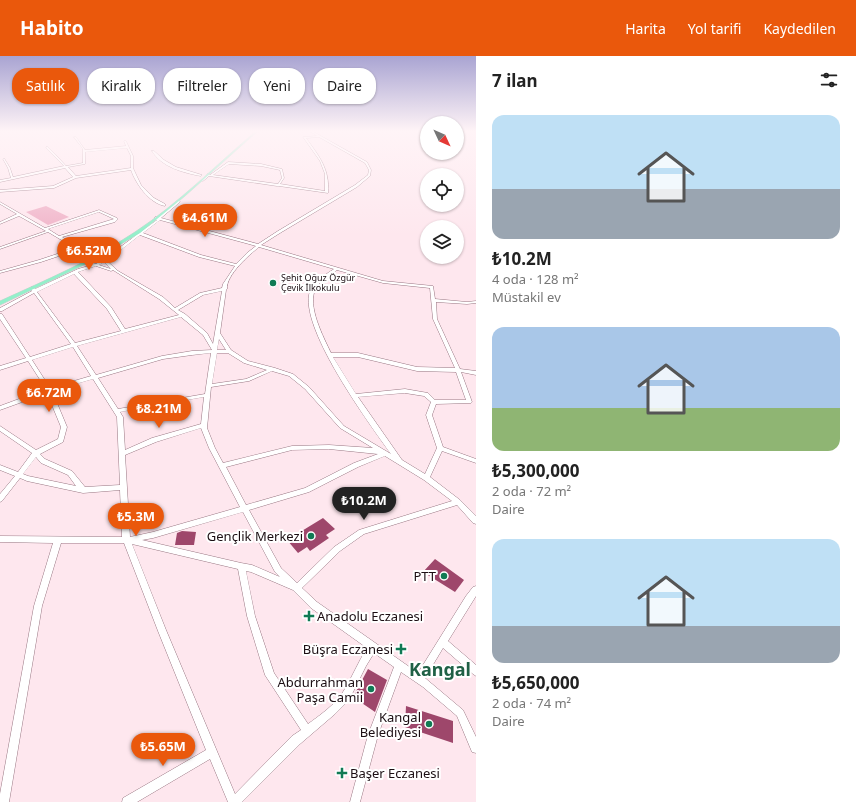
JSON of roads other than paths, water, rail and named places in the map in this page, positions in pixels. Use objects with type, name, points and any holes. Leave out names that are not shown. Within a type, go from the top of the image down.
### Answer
[{"type":"main road","points":[[0,303],[33,289],[86,260],[92,254],[151,217],[212,166]]},
{"type":"main road","points":[[0,297],[86,260],[99,256],[158,219],[218,166]]},
{"type":"street","points":[[8,166],[12,178]]},
{"type":"street","points":[[0,181],[71,166]]},
{"type":"street","points":[[132,166],[145,192],[155,201],[164,205]]},
{"type":"street","points":[[172,166],[190,174],[201,175]]},
{"type":"street","points":[[0,310],[33,289],[95,264],[104,262],[112,253],[141,234],[208,175],[210,176],[224,166]]},
{"type":"street","points":[[264,166],[281,170],[283,178],[278,186]]},
{"type":"street","points":[[210,176],[327,192],[326,174],[323,166]]},
{"type":"street","points":[[368,166],[370,170],[369,175],[356,186],[258,245],[230,274],[225,289],[214,352],[204,425],[212,448],[278,570],[314,605],[419,679],[460,713],[476,748]]},
{"type":"street","points":[[65,167],[74,177]]},
{"type":"street","points":[[0,191],[61,185],[74,177],[132,169]]},
{"type":"street","points":[[0,203],[78,248],[99,256],[117,272],[161,298],[206,334],[214,352]]},
{"type":"street","points":[[0,248],[99,211],[116,219],[114,221],[59,237]]},
{"type":"street","points":[[0,223],[20,214]]},
{"type":"street","points":[[158,219],[258,245],[336,269],[395,284],[432,287],[435,319],[458,370],[469,402],[434,402],[426,394],[405,391],[354,396]]},
{"type":"street","points":[[141,234],[200,256],[237,266]]},
{"type":"street","points":[[78,248],[86,260],[117,272]]},
{"type":"street","points":[[0,272],[40,261],[78,248]]},
{"type":"street","points":[[336,269],[319,282],[312,294],[310,307],[314,324],[354,396],[402,464]]},
{"type":"street","points":[[75,272],[105,304],[124,331]]},
{"type":"street","points":[[33,289],[74,345],[120,417],[126,540],[233,802],[296,740],[332,711],[346,697],[363,663],[374,647]]},
{"type":"street","points":[[176,309],[202,294],[225,289]]},
{"type":"street","points":[[433,300],[467,303],[476,302]]},
{"type":"street","points":[[0,315],[49,390],[64,427],[61,440],[36,453],[0,499]]},
{"type":"street","points":[[0,368],[74,345],[183,315]]},
{"type":"street","points":[[218,334],[228,351],[246,362],[291,375],[307,388],[342,427],[426,478],[458,502],[476,521]]},
{"type":"street","points":[[0,408],[49,390],[162,358],[228,351]]},
{"type":"street","points":[[330,355],[358,355],[417,369],[458,370],[476,373]]},
{"type":"street","points":[[209,386],[247,380],[273,369]]},
{"type":"street","points":[[116,410],[207,395]]},
{"type":"street","points":[[426,478],[440,448],[429,415],[434,402]]},
{"type":"street","points":[[122,454],[154,440],[204,425]]},
{"type":"street","points":[[0,428],[36,453],[43,461],[70,473],[83,490]]},
{"type":"street","points":[[222,466],[292,448],[329,447],[386,453]]},
{"type":"street","points":[[440,448],[476,461]]},
{"type":"street","points":[[0,539],[126,540],[153,535],[307,490],[356,465],[386,453]]},
{"type":"street","points":[[0,467],[27,478],[83,490],[123,487]]},
{"type":"street","points":[[297,588],[338,549],[362,532],[458,502]]},
{"type":"street","points":[[4,802],[38,606],[58,540]]},
{"type":"street","points":[[126,540],[252,569],[297,588]]},
{"type":"street","points":[[241,566],[251,616],[270,675],[307,732]]},
{"type":"street","points":[[419,679],[476,590]]},
{"type":"street","points":[[443,642],[476,671]]},
{"type":"street","points":[[355,802],[373,735],[399,665]]},
{"type":"street","points":[[127,802],[212,752]]},
{"type":"place","name":"Şehit Oğuz Özgür Çevik İlkokulu","points":[[273,283]]},
{"type":"place","name":"Gençlik Merkezi","points":[[311,536]]},
{"type":"place","name":"PTT","points":[[444,576]]},
{"type":"place","name":"Anadolu Eczanesi","points":[[309,616]]},
{"type":"place","name":"Büşra Eczanesi","points":[[401,649]]},
{"type":"place","name":"Abdurrahman Paşa Camii","points":[[371,689]]},
{"type":"place","name":"Kangal Belediyesi","points":[[429,724]]},
{"type":"place","name":"Başer Eczanesi","points":[[342,773]]},
{"type":"district","name":"Kangal","points":[[440,670]]}]
